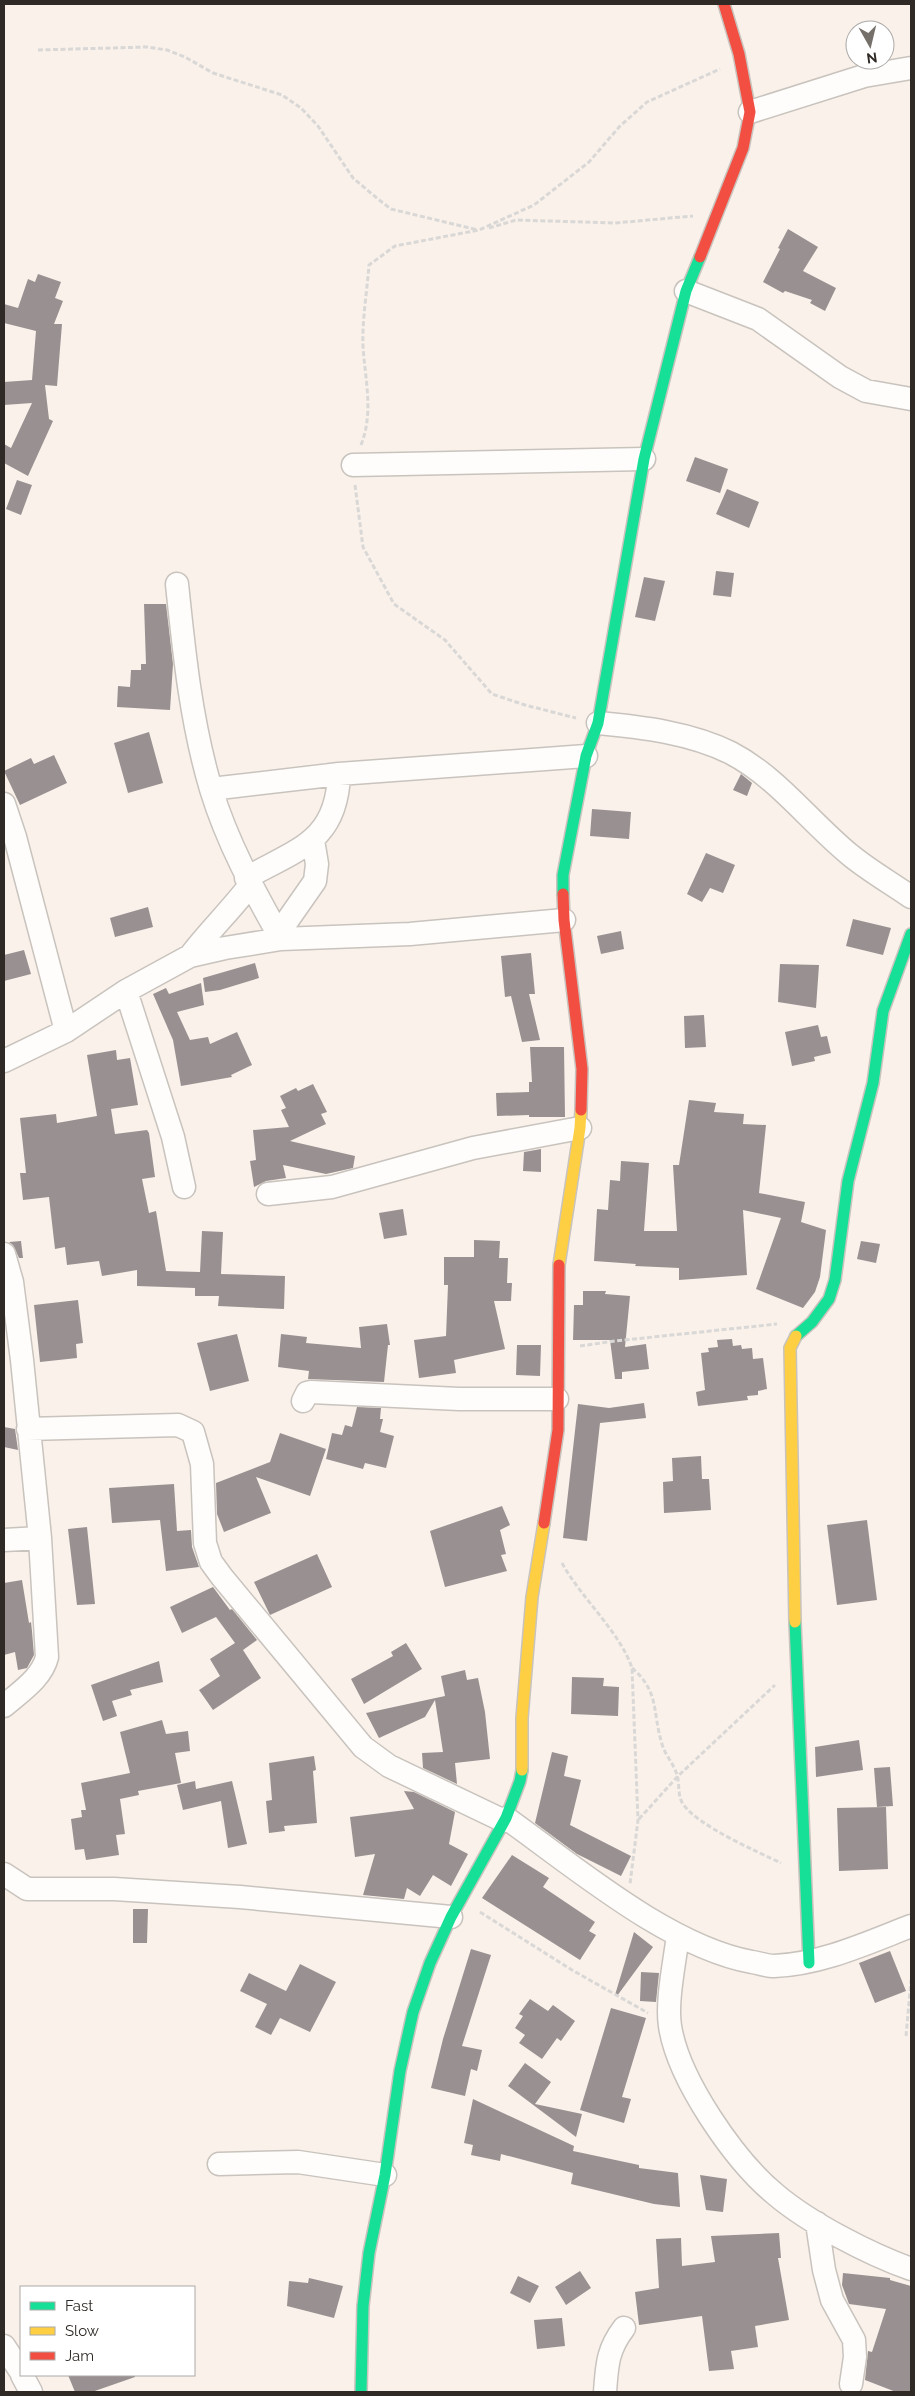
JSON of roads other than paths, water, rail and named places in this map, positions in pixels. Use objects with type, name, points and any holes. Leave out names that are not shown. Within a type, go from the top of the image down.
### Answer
[{"type":"street","points":[[361,2392],[363,2306],[375,2216],[385,2174],[400,2071],[413,2012],[430,1963],[456,1908],[505,1820],[520,1781],[523,1762],[522,1718],[532,1597],[558,1430],[559,1265],[580,1128],[582,1069],[564,920],[563,874],[586,756],[598,723],[644,459],[686,291],[719,214],[743,148],[750,112],[739,54],[724,4]]},
{"type":"street","points":[[750,112],[864,76],[911,68]]},
{"type":"street","points":[[686,291],[758,319],[840,377],[866,391],[911,399]]},
{"type":"street","points":[[353,466],[644,459]]},
{"type":"street","points":[[176,584],[187,683],[211,789],[248,881],[280,937]]},
{"type":"street","points":[[598,723],[643,727],[696,740],[730,753],[763,773],[849,855],[911,897]]},
{"type":"street","points":[[211,789],[339,774],[586,756]]},
{"type":"street","points":[[190,956],[210,931],[231,910],[248,881],[313,840],[323,830],[332,814],[338,789],[339,774]]},
{"type":"street","points":[[4,804],[15,837],[66,1031]]},
{"type":"street","points":[[280,937],[315,881],[317,864],[313,840]]},
{"type":"street","points":[[4,1061],[66,1031],[126,991],[190,956],[280,937],[410,934],[564,920]]},
{"type":"street","points":[[809,1963],[804,1875],[793,1538],[790,1348],[796,1336],[812,1322],[829,1299],[835,1280],[848,1181],[873,1083],[883,1011],[911,934]]},
{"type":"street","points":[[126,991],[173,1137],[184,1187]]},
{"type":"street","points":[[268,1194],[332,1187],[473,1148],[580,1128]]},
{"type":"street","points":[[4,1254],[12,1282],[40,1538],[47,1657],[45,1666],[39,1675],[4,1706]]},
{"type":"street","points":[[303,1401],[307,1393],[311,1392],[459,1399],[557,1399]]},
{"type":"street","points":[[28,1429],[178,1425],[193,1432],[202,1464],[206,1543],[211,1562],[363,1746],[389,1766],[505,1820],[628,1905],[678,1935],[730,1958],[772,1966],[809,1963],[911,1926]]},
{"type":"street","points":[[4,1540],[40,1538]]},
{"type":"street","points":[[4,1874],[27,1889],[114,1889],[456,1908]]},
{"type":"street","points":[[678,1935],[670,2025],[676,2048],[699,2102],[738,2154],[775,2194],[817,2223],[889,2261],[911,2270]]},
{"type":"street","points":[[219,2164],[298,2162],[385,2174]]},
{"type":"street","points":[[817,2223],[824,2270],[832,2300],[854,2340],[855,2358],[851,2384]]},
{"type":"street","points":[[605,2392],[608,2357],[614,2342],[624,2328]]},
{"type":"street","points":[[4,2346],[20,2371]]},
{"type":"street","points":[[23,2376],[31,2392]]}]
